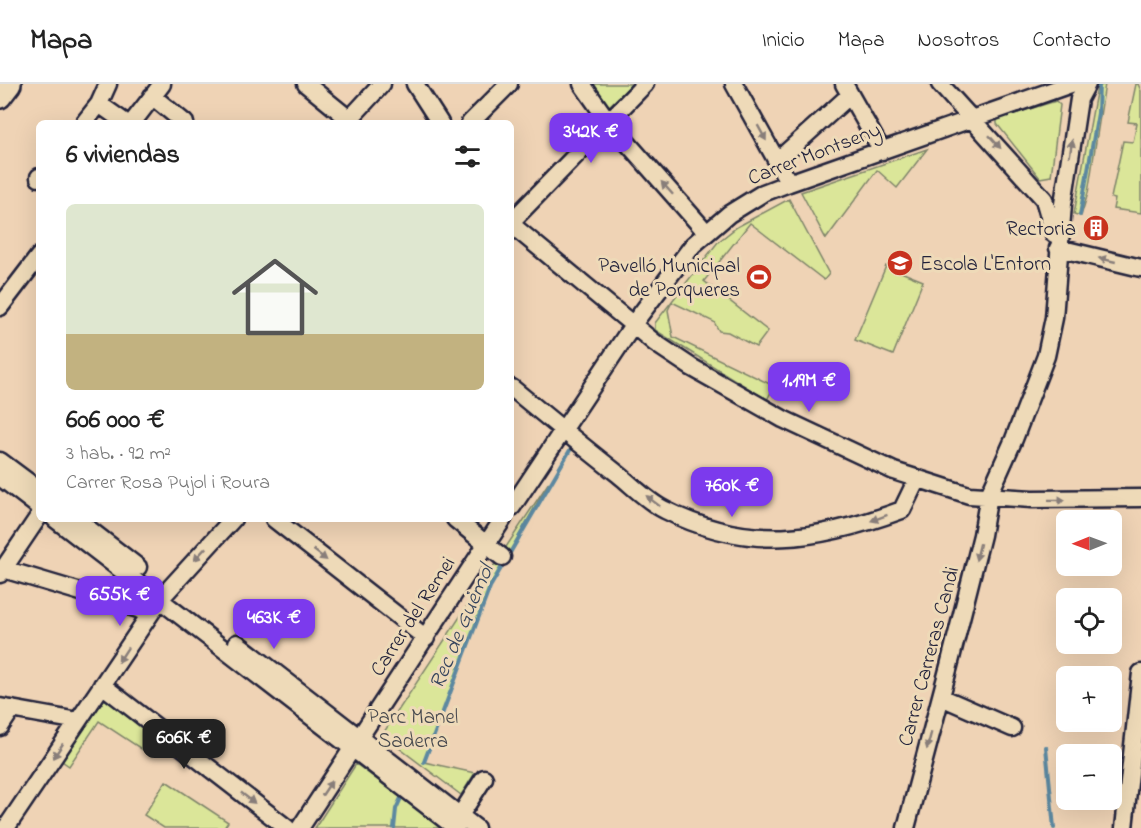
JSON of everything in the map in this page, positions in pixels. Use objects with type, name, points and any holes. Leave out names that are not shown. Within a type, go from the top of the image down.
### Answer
[{"type":"main road","points":[[0,97],[10,84]]},
{"type":"street","points":[[86,120],[99,104],[108,84]]},
{"type":"street","points":[[306,84],[346,120]]},
{"type":"street","points":[[348,120],[382,84]]},
{"type":"street","points":[[415,84],[438,120]]},
{"type":"street","points":[[473,120],[509,84]]},
{"type":"street","points":[[582,84],[608,121],[706,232]]},
{"type":"street","points":[[514,221],[645,84]]},
{"type":"street","points":[[734,84],[789,183]]},
{"type":"street","points":[[940,84],[1044,199],[1052,217],[1058,248]]},
{"type":"street","points":[[1058,248],[1079,99],[1088,84]]},
{"type":"street","points":[[1066,86],[1079,99]]},
{"type":"street","name":"Carrer Montseny","points":[[564,431],[668,276],[706,232],[744,204],[789,183],[1066,86]]},
{"type":"street","points":[[777,161],[847,89],[882,151]]},
{"type":"street","points":[[134,120],[157,90],[182,120]]},
{"type":"street","points":[[99,104],[122,120]]},
{"type":"street","points":[[1033,185],[1065,187]]},
{"type":"street","points":[[514,225],[634,325],[682,361],[756,405],[867,459],[917,479],[969,495],[1032,500],[1141,498]]},
{"type":"street","points":[[1058,248],[1141,268]]},
{"type":"street","name":"Carrer Carreras Candi","points":[[906,828],[982,535],[989,495],[1011,448],[1046,356],[1054,318],[1058,248]]},
{"type":"street","points":[[0,307],[36,260]]},
{"type":"street","points":[[514,390],[662,509],[723,534],[752,538],[795,536],[852,528],[902,510],[917,479]]},
{"type":"street","points":[[514,504],[564,431]]},
{"type":"street","points":[[0,461],[36,488]]},
{"type":"street","points":[[0,477],[36,505]]},
{"type":"street","points":[[36,520],[1,570],[138,609],[149,615]]},
{"type":"street","points":[[59,522],[164,594]]},
{"type":"street","points":[[80,522],[164,594],[356,743],[455,825],[476,828]]},
{"type":"street","points":[[6,828],[164,594],[230,522]]},
{"type":"street","points":[[278,522],[426,638]]},
{"type":"street","points":[[459,522],[502,557]]},
{"type":"street","name":"Carrer del Remei","points":[[300,828],[501,522]]},
{"type":"street","points":[[1124,828],[1135,789],[1141,674]]},
{"type":"street","points":[[102,685],[287,828]]},
{"type":"street","points":[[941,697],[1012,728]]},
{"type":"street","points":[[0,727],[6,708],[78,721]]},
{"type":"street","points":[[455,825],[484,778]]},
{"type":"green space","points":[[590,84],[632,84],[609,106],[603,104]]},
{"type":"green space","points":[[1105,84],[1088,193],[1081,216],[1074,214],[1097,87]]},
{"type":"green space","points":[[1136,84],[1141,91],[1141,213],[1113,209],[1115,199],[1111,198],[1123,141],[1133,142],[1137,123],[1128,122]]},
{"type":"green space","points":[[1056,101],[1060,105],[1051,176],[1040,178],[997,124],[997,119]]},
{"type":"green space","points":[[927,149],[897,188],[877,170],[826,239],[801,192]]},
{"type":"green space","points":[[789,199],[829,274],[824,280],[750,223],[704,281],[768,331],[756,347],[728,332],[719,331],[714,322],[672,302],[668,310],[673,337],[774,386],[767,400],[655,330],[655,323],[718,242],[737,227]]},
{"type":"green space","points":[[886,266],[923,281],[893,355],[855,340]]},
{"type":"green space","name":"Parc Manel Saderra","points":[[549,482],[490,587],[424,762],[475,773],[461,795],[382,735]]},
{"type":"green space","points":[[105,698],[161,741],[152,756],[99,721],[69,766],[62,761]]},
{"type":"green space","name":"Parc Manel Saderra","points":[[356,764],[440,827],[315,828]]},
{"type":"green space","points":[[166,781],[228,822],[224,828],[164,828],[144,815]]},
{"type":"waterway","name":"Rec de Guèmol","points":[[1080,215],[1098,113],[1099,84]]},
{"type":"waterway","name":"Rec de Guèmol","points":[[424,762],[490,587],[573,445]]},
{"type":"waterway","points":[[1046,747],[1054,828]]},
{"type":"waterway","name":"Rec de Guèmol","points":[[394,828],[396,809],[401,798]]},
{"type":"place","name":"Rectoria","points":[[1096,228]]},
{"type":"place","name":"Escola L'Entorn","points":[[900,263]]},
{"type":"place","name":"Pavelló Municipal de Porqueres","points":[[759,277]]}]
